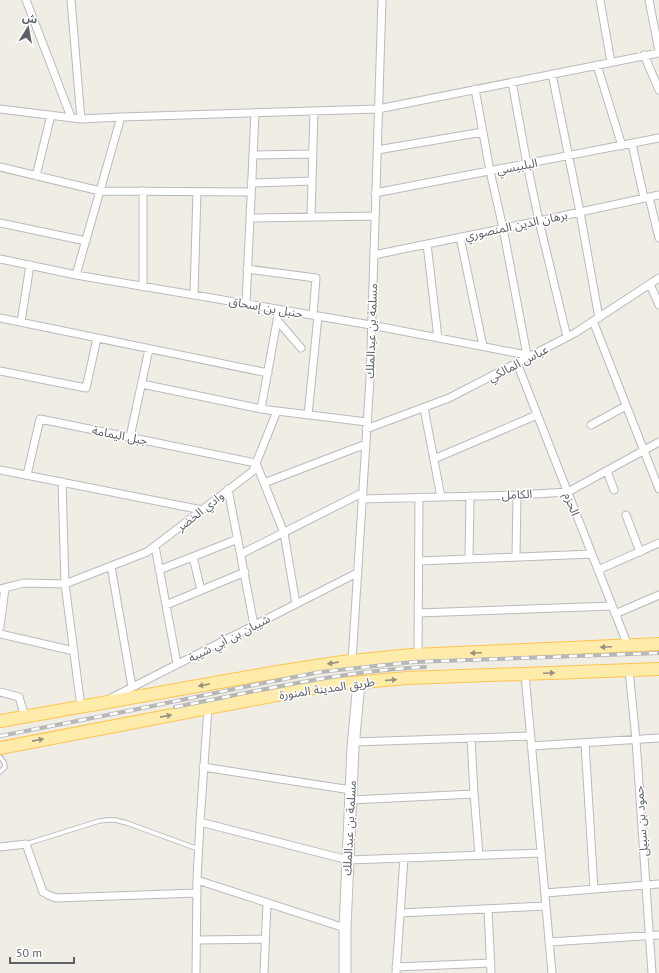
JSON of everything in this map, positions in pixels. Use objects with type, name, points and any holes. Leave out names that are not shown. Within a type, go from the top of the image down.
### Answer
[{"type":"main road","name":"طريق المدينة المنورة","points":[[0,721],[271,673],[352,661],[418,655],[659,644]]},
{"type":"main road","name":"طريق المدينة المنورة","points":[[0,748],[329,685],[407,678],[659,669]]},
{"type":"main road","name":"مسلمة بن عبدالملك","points":[[345,973],[345,928],[351,795],[359,683]]},
{"type":"street","points":[[26,0],[71,117]]},
{"type":"street","points":[[71,0],[81,118]]},
{"type":"street","name":"مسلمة بن عبدالملك","points":[[352,661],[370,379],[382,0]]},
{"type":"street","points":[[600,0],[611,62]]},
{"type":"street","points":[[0,109],[81,118],[378,109],[659,52],[649,0]]},
{"type":"street","points":[[644,55],[659,90]]},
{"type":"street","points":[[597,65],[622,146]]},
{"type":"street","points":[[552,74],[580,212],[596,320],[626,406],[659,489]]},
{"type":"street","points":[[512,82],[539,221],[567,337]]},
{"type":"street","points":[[475,90],[490,171],[529,355]]},
{"type":"street","points":[[311,217],[314,111]]},
{"type":"street","points":[[246,304],[254,113]]},
{"type":"street","points":[[36,176],[51,115]]},
{"type":"street","points":[[76,275],[121,116]]},
{"type":"street","points":[[377,150],[483,132]]},
{"type":"street","name":"البلبيسي","points":[[375,194],[659,138]]},
{"type":"street","points":[[632,144],[659,238]]},
{"type":"street","points":[[252,155],[313,154]]},
{"type":"street","points":[[0,167],[100,191],[251,192]]},
{"type":"street","points":[[251,183],[312,181]]},
{"type":"street","points":[[143,192],[143,287]]},
{"type":"street","points":[[194,295],[197,192]]},
{"type":"street","name":"برهان الدين المنصوري","points":[[374,255],[659,195]]},
{"type":"street","points":[[250,218],[375,216]]},
{"type":"street","points":[[0,223],[86,241]]},
{"type":"street","points":[[460,237],[483,346]]},
{"type":"street","points":[[427,244],[438,338]]},
{"type":"street","name":"حنبل بن إسحاق","points":[[0,259],[76,275],[371,325],[529,355]]},
{"type":"street","points":[[21,322],[30,265]]},
{"type":"street","points":[[247,269],[316,278],[315,316],[308,415]]},
{"type":"street","name":"عباس المالكي","points":[[367,425],[424,408],[449,398],[517,363],[529,355],[567,337],[596,320],[659,278]]},
{"type":"street","points":[[650,284],[659,305]]},
{"type":"street","points":[[261,408],[279,310]]},
{"type":"street","points":[[0,318],[268,374]]},
{"type":"street","points":[[278,320],[301,348]]},
{"type":"street","points":[[0,371],[86,388],[97,338]]},
{"type":"street","points":[[130,437],[149,349]]},
{"type":"street","name":"الحزم","points":[[517,363],[628,646]]},
{"type":"street","points":[[142,384],[277,411],[367,425]]},
{"type":"street","points":[[591,425],[626,406]]},
{"type":"street","points":[[424,408],[442,496]]},
{"type":"street","name":"وادي الخضر","points":[[3,588],[24,583],[65,584],[147,552],[253,471],[277,411]]},
{"type":"street","points":[[434,459],[537,415]]},
{"type":"street","name":"جبل اليمامة","points":[[27,475],[40,419],[256,463]]},
{"type":"street","name":"الكامل","points":[[241,554],[362,496],[419,497],[517,495],[568,492],[659,442]]},
{"type":"street","points":[[264,483],[366,444]]},
{"type":"street","points":[[256,463],[284,533],[296,604]]},
{"type":"street","points":[[0,470],[202,510]]},
{"type":"street","points":[[607,471],[614,490]]},
{"type":"street","points":[[62,482],[65,584],[81,707]]},
{"type":"street","points":[[228,489],[254,625]]},
{"type":"street","points":[[516,557],[517,495]]},
{"type":"street","points":[[469,559],[470,496]]},
{"type":"street","points":[[418,655],[419,497]]},
{"type":"street","points":[[626,515],[640,552]]},
{"type":"street","points":[[159,570],[238,539]]},
{"type":"street","points":[[598,570],[659,543]]},
{"type":"street","points":[[154,546],[177,664]]},
{"type":"street","points":[[419,561],[592,554]]},
{"type":"street","points":[[193,557],[201,590]]},
{"type":"street","points":[[112,566],[132,687]]},
{"type":"street","points":[[166,605],[244,572]]},
{"type":"street","name":"شيبان بن أبي شيبة","points":[[100,703],[358,573]]},
{"type":"street","points":[[0,627],[3,588]]},
{"type":"street","points":[[615,614],[659,595]]},
{"type":"street","points":[[418,613],[612,606]]},
{"type":"street","points":[[0,634],[74,652]]},
{"type":"street","name":"حمود بن سبيل","points":[[629,670],[636,740],[652,973]]},
{"type":"street","points":[[525,674],[552,973]]},
{"type":"street","points":[[0,692],[19,697],[25,717]]},
{"type":"street","points":[[196,973],[198,849],[208,708]]},
{"type":"street","points":[[354,742],[530,736]]},
{"type":"street","points":[[471,738],[479,855]]},
{"type":"street","points":[[531,746],[659,738]]},
{"type":"street","points":[[585,743],[594,889]]},
{"type":"street","points":[[203,768],[351,795],[474,794]]},
{"type":"street","points":[[200,822],[348,860],[541,853]]},
{"type":"street","points":[[0,848],[26,844],[43,892],[56,898],[197,893]]},
{"type":"street","points":[[404,858],[396,970],[491,963]]},
{"type":"street","points":[[197,880],[345,928]]},
{"type":"street","points":[[545,893],[659,884]]},
{"type":"street","points":[[264,973],[267,903]]},
{"type":"street","points":[[400,913],[546,906]]},
{"type":"street","points":[[488,909],[491,973]]},
{"type":"street","points":[[549,942],[659,935]]},
{"type":"street","points":[[196,940],[266,939]]},
{"type":"lane","points":[[0,757],[4,762],[5,767],[0,772]]},
{"type":"lane","points":[[26,844],[103,820],[115,820],[198,849]]},
{"type":"railway","points":[[0,736],[320,672],[413,662],[659,653]]},
{"type":"railway","points":[[175,707],[330,677],[393,669],[425,667]]}]
